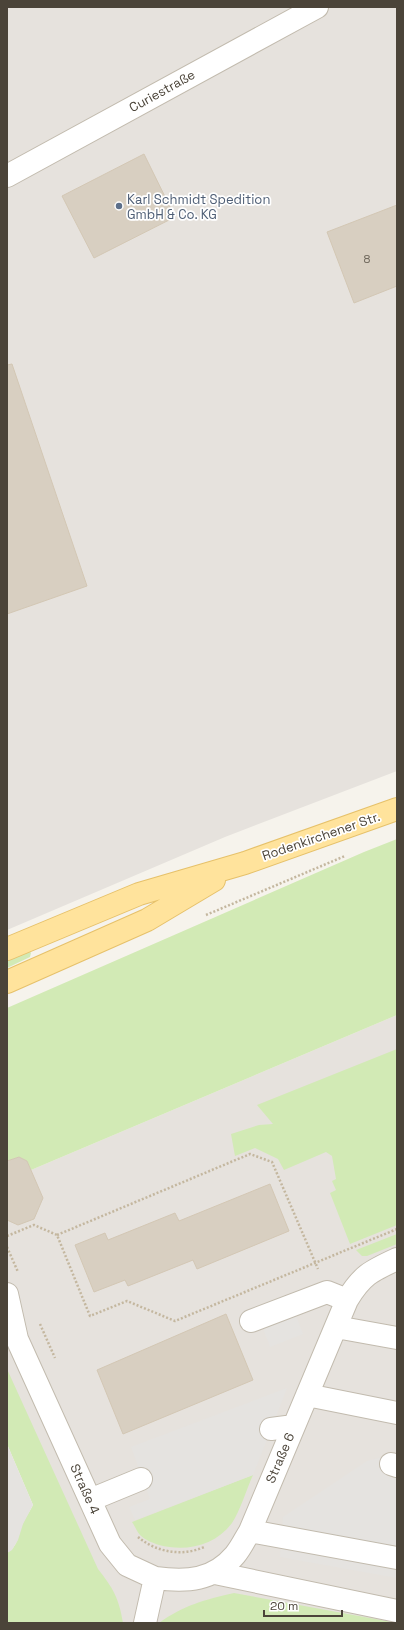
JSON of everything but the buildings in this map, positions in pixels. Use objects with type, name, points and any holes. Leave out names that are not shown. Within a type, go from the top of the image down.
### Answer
[{"type":"main road","name":"Rodenkirchener Str.","points":[[245,863],[397,809]]},
{"type":"main road","points":[[7,949],[139,894],[245,863]]},
{"type":"main road","points":[[7,982],[147,920],[245,863]]},
{"type":"street","name":"Curiestraße","points":[[7,176],[317,7]]},
{"type":"street","name":"Straße 6","points":[[155,1578],[190,1580],[215,1573],[235,1555],[250,1531],[347,1300],[360,1281],[374,1269],[397,1260]]},
{"type":"street","points":[[250,1321],[327,1292],[347,1300]]},
{"type":"street","name":"Straße 4","points":[[7,1294],[17,1339],[110,1544],[127,1565],[155,1578]]},
{"type":"street","points":[[336,1327],[397,1338]]},
{"type":"street","points":[[307,1395],[397,1413]]},
{"type":"street","points":[[271,1428],[294,1426]]},
{"type":"street","points":[[90,1500],[141,1479]]},
{"type":"street","points":[[250,1531],[397,1558]]},
{"type":"street","points":[[215,1573],[397,1611]]},
{"type":"street","points":[[145,1623],[155,1578]]},
{"type":"path","points":[[57,1235],[250,1154],[272,1162],[327,1292]]},
{"type":"path","points":[[7,1236],[34,1224],[57,1235],[90,1316],[127,1300],[175,1321],[397,1229]]},
{"type":"path","points":[[7,1247],[19,1274]]},
{"type":"path","points":[[40,1323],[58,1365]]},
{"type":"path","points":[[134,1532],[138,1538],[152,1546],[168,1551],[184,1552],[198,1550],[209,1545]]},
{"type":"shaded area","points":[[7,7],[397,7],[397,771],[225,837],[7,930]]},
{"type":"shaded area","points":[[397,1015],[397,1623],[7,1623],[7,1590],[81,1557],[7,1388],[7,1161],[19,1157],[27,1161],[31,1170]]},
{"type":"shaded area","points":[[296,1316],[303,1334],[270,1347],[263,1328]]},
{"type":"shaded area","points":[[287,1388],[253,1475],[135,1520],[129,1507],[150,1499],[131,1447]]},
{"type":"shaded area","points":[[7,1444],[33,1505],[23,1524],[18,1540],[12,1550],[7,1553]]},
{"type":"shaded area","points":[[397,1453],[397,1578],[280,1557],[283,1517],[367,1461]]},
{"type":"green space","points":[[397,839],[397,1015],[31,1170],[27,1161],[19,1157],[7,1161],[7,1008]]},
{"type":"green space","points":[[29,950],[31,953],[30,957],[7,968],[7,957]]},
{"type":"green space","points":[[397,1049],[397,1225],[350,1244],[330,1193],[336,1190],[332,1181],[336,1179],[332,1156],[326,1152],[284,1170],[278,1159],[255,1148],[235,1156],[231,1134],[259,1125],[273,1124],[257,1105]]},
{"type":"green space","points":[[397,1234],[397,1244],[367,1256],[362,1256],[356,1250]]},
{"type":"green space","points":[[7,1369],[98,1569],[115,1594],[120,1607],[123,1623],[7,1623],[7,1553],[16,1544],[22,1525],[33,1505],[7,1444]]},
{"type":"green space","points":[[253,1475],[241,1506],[232,1523],[225,1531],[209,1542],[179,1548],[159,1545],[142,1537],[132,1522]]},
{"type":"green space","points":[[234,1593],[397,1623],[159,1623],[186,1607]]},
{"type":"place","name":"Karl Schmidt Spedition GmbH & Co. KG","points":[[119,206]]}]
